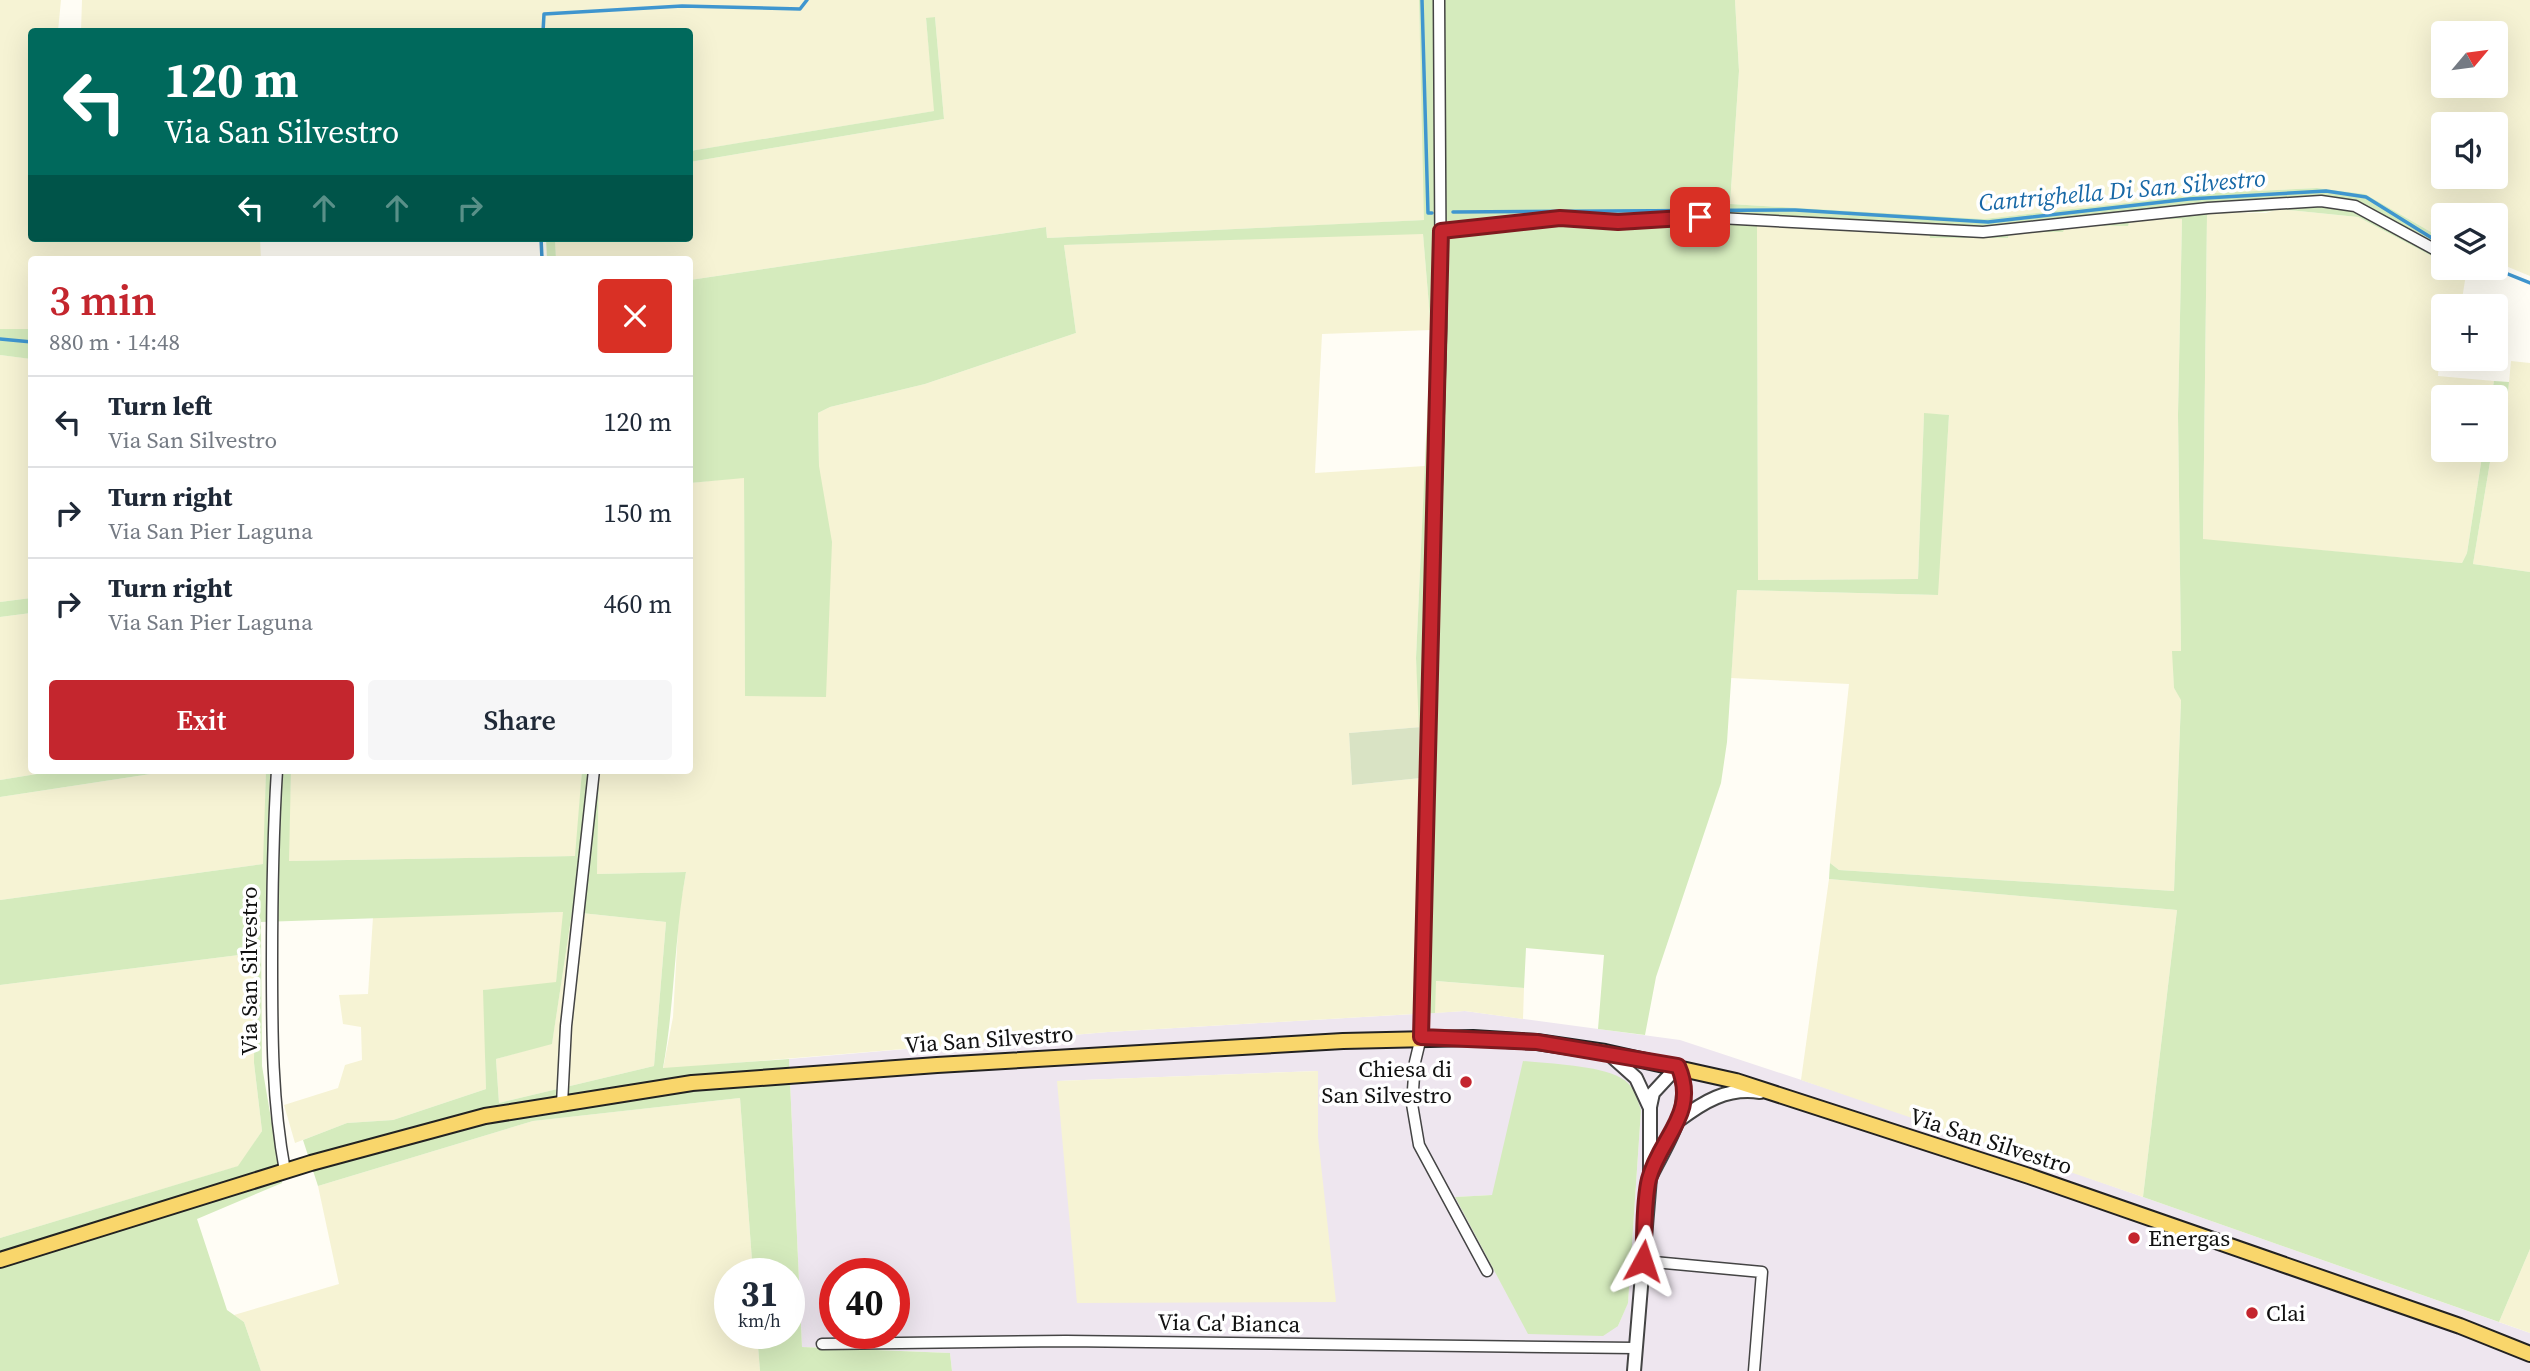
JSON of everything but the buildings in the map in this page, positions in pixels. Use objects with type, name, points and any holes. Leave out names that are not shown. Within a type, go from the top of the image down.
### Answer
[{"type":"main road","name":"Via San Silvestro","points":[[0,1260],[285,1171],[485,1116],[692,1083],[950,1064],[1421,1037],[1537,1042],[1678,1066],[2029,1176],[2460,1326],[2530,1354]]},
{"type":"street","points":[[1439,0],[1441,231],[1421,1037],[1415,1062],[1412,1104],[1419,1145],[1487,1271]]},
{"type":"street","points":[[1441,231],[1560,218],[1618,222],[1700,217],[1983,232],[2208,208],[2321,201],[2355,206],[2431,247]]},
{"type":"street","name":"Via San Silvestro","points":[[277,774],[273,845],[271,1072],[275,1118],[285,1171]]},
{"type":"street","points":[[562,1104],[566,1026],[594,774]]},
{"type":"street","points":[[1605,1052],[1615,1057],[1636,1078],[1650,1107]]},
{"type":"street","points":[[1634,1371],[1650,1178],[1650,1107],[1653,1093],[1678,1066]]},
{"type":"street","points":[[1650,1178],[1678,1121],[1685,1096],[1678,1066]]},
{"type":"street","points":[[1678,1121],[1701,1103],[1723,1094],[1747,1090],[1774,1094]]},
{"type":"street","points":[[1643,1261],[1762,1272],[1754,1371]]},
{"type":"street","name":"Via Ca' Bianca","points":[[910,1342],[1066,1341],[1635,1348]]},
{"type":"shaded area","points":[[0,0],[61,0],[58,28],[28,28],[28,242],[260,242],[261,256],[28,256],[28,329],[0,329]]},
{"type":"shaded area","points":[[82,0],[1419,0],[1425,220],[1047,238],[1046,227],[693,280],[693,256],[556,256],[555,242],[693,242],[693,161],[944,119],[935,17],[926,19],[935,111],[693,151],[693,28],[81,28]]},
{"type":"shaded area","points":[[1735,0],[2530,0],[2530,276],[2508,267],[2508,203],[2431,203],[2431,232],[2365,194],[2317,188],[2214,193],[1984,219],[1730,204],[1739,71]]},
{"type":"shaded area","points":[[2278,209],[2358,217],[2431,256],[2431,280],[2465,280],[2463,294],[2431,294],[2431,371],[2438,371],[2438,376],[2494,381],[2493,385],[2431,385],[2431,462],[2481,462],[2467,553],[2462,563],[2203,540],[2207,215],[2216,212],[2266,213]]},
{"type":"shaded area","points":[[2129,219],[2182,219],[2178,415],[2181,652],[2173,651],[2174,688],[2181,699],[2174,891],[1839,870],[1830,863],[1849,684],[1731,678],[1737,590],[1937,595],[1949,415],[1924,414],[1918,579],[1758,580],[1757,223],[1824,224],[1826,229],[2009,232]]},
{"type":"shaded area","points":[[1423,233],[1431,330],[1322,334],[1315,473],[1425,466],[1416,658],[1421,727],[1349,733],[1352,785],[1421,778],[1414,1014],[1108,1032],[663,1069],[673,1017],[679,912],[686,872],[597,874],[599,774],[693,774],[693,483],[744,477],[745,695],[819,466],[818,413],[830,407],[925,384],[1076,333],[1064,245]]},
{"type":"shaded area","points":[[0,355],[28,358],[28,598],[0,602]]},
{"type":"shaded area","points":[[2511,361],[2530,363],[2530,572],[2473,564],[2490,462],[2508,462]]},
{"type":"shaded area","points":[[28,613],[28,774],[37,774],[0,780],[0,617]]},
{"type":"shaded area","points":[[151,774],[266,774],[264,864],[0,900],[0,797]]},
{"type":"shaded area","points":[[291,774],[582,774],[576,856],[288,861]]},
{"type":"shaded area","points":[[1829,879],[2177,910],[2143,1197],[1801,1080]]},
{"type":"shaded area","points":[[564,912],[556,983],[484,990],[486,1089],[393,1120],[347,1123],[295,1143],[284,1105],[338,1088],[345,1065],[362,1060],[361,1027],[343,1024],[339,995],[368,994],[373,917]]},
{"type":"shaded area","points":[[572,912],[666,922],[654,1066],[499,1103],[496,1059],[552,1043]]},
{"type":"shaded area","points":[[255,953],[254,1063],[262,1131],[239,1166],[0,1238],[0,985]]},
{"type":"shaded area","points":[[1435,981],[1524,988],[1523,1019],[1465,1011],[1435,1013]]},
{"type":"shaded area","points":[[1465,1011],[1680,1040],[1944,1127],[2530,1333],[2530,1371],[952,1371],[950,1353],[851,1349],[910,1349],[910,1258],[819,1258],[819,1348],[805,1347],[805,1258],[798,1258],[789,1059],[1108,1032]],"holes":[[[1318,1071],[1318,1137],[1058,1081]],[[1641,1110],[1628,1302],[1618,1326],[1456,1197],[1492,1195]]]},
{"type":"shaded area","points":[[1318,1071],[1318,1137],[1336,1302],[1077,1303],[1057,1081]]},
{"type":"shaded area","points":[[740,1098],[752,1258],[714,1258],[714,1349],[758,1349],[760,1371],[261,1371],[244,1322],[234,1315],[339,1284],[318,1186],[533,1121]]},
{"type":"shaded area","points":[[2530,1249],[2530,1333],[2499,1322]]},
{"type":"green space","points":[[1419,0],[1735,0],[1739,71],[1730,204],[1984,219],[2214,193],[2317,188],[2365,194],[2431,232],[2431,256],[2358,217],[2278,209],[2260,212],[2224,211],[2207,215],[2203,539],[2462,563],[2467,553],[2481,462],[2490,462],[2473,564],[2530,572],[2530,1249],[2499,1322],[2143,1197],[2177,910],[1829,879],[1830,863],[1839,870],[2174,891],[2181,700],[2174,688],[2172,651],[2181,651],[2178,415],[2182,219],[2130,219],[2128,226],[2066,225],[2063,232],[2009,232],[2008,238],[1930,238],[1929,231],[1826,229],[1823,224],[1757,223],[1758,580],[1918,579],[1924,413],[1949,415],[1938,595],[1737,590],[1727,742],[1721,783],[1656,977],[1645,1035],[1598,1029],[1604,955],[1526,948],[1524,988],[1436,981],[1435,1013],[1414,1014],[1421,778],[1416,658],[1431,330],[1423,234],[1064,245],[1076,333],[925,384],[830,407],[818,413],[819,466],[832,542],[826,697],[745,696],[744,478],[693,483],[693,280],[1046,227],[1047,238],[1424,220]]},
{"type":"green space","points":[[935,17],[944,119],[693,161],[693,151],[934,111],[926,18]]},
{"type":"green space","points":[[546,242],[555,242],[556,256],[547,256]]},
{"type":"green space","points":[[0,329],[28,329],[28,359],[0,355]]},
{"type":"green space","points":[[2494,381],[2509,382],[2508,393],[2508,385],[2493,385]]},
{"type":"green space","points":[[28,598],[28,613],[0,617],[0,602]]},
{"type":"green space","points":[[1421,727],[1421,778],[1352,785],[1349,733]]},
{"type":"green space","points":[[37,774],[151,774],[0,797],[0,780]]},
{"type":"green space","points":[[266,774],[291,774],[289,861],[575,856],[582,774],[599,774],[597,874],[686,872],[663,1068],[789,1059],[798,1258],[752,1258],[740,1098],[533,1121],[318,1186],[303,1140],[347,1123],[393,1120],[486,1089],[483,990],[556,982],[563,912],[261,922],[262,1066],[282,1183],[197,1219],[227,1310],[244,1322],[261,1371],[0,1371],[0,1238],[238,1166],[262,1131],[254,1063],[255,953],[0,985],[0,900],[263,864]],"holes":[[[572,912],[666,922],[654,1066],[499,1103],[496,1059],[552,1044]]]},
{"type":"green space","points":[[1523,1061],[1599,1070],[1621,1078],[1634,1092],[1641,1110],[1628,1303],[1618,1326],[1603,1336],[1528,1334],[1455,1197],[1492,1195]]},
{"type":"green space","points":[[805,1347],[950,1353],[952,1371],[760,1371],[758,1349]]},
{"type":"waterway","points":[[543,28],[544,14],[682,6],[800,9],[807,0]]},
{"type":"waterway","name":"Cantrighella Di San Silvestro","points":[[1422,0],[1428,213],[1432,213]]},
{"type":"waterway","name":"Cantrighella Di San Silvestro","points":[[1453,212],[1795,210],[1988,222],[2189,199],[2326,191],[2366,197],[2431,238]]},
{"type":"waterway","points":[[541,242],[542,256]]},
{"type":"waterway","name":"Cantrighella Di San Silvestro","points":[[2508,274],[2530,283]]},
{"type":"waterway","points":[[0,339],[28,342]]},
{"type":"place","name":"Chiesa di San Silvestro","points":[[1466,1082]]},
{"type":"place","name":"Energas","points":[[2134,1238]]},
{"type":"place","name":"Clai","points":[[2252,1313]]},
{"type":"route","points":[[1643,1261],[1650,1178],[1678,1121],[1685,1096],[1678,1066],[1537,1042],[1421,1037],[1441,327],[1441,231],[1560,218],[1618,222],[1700,217]]}]
